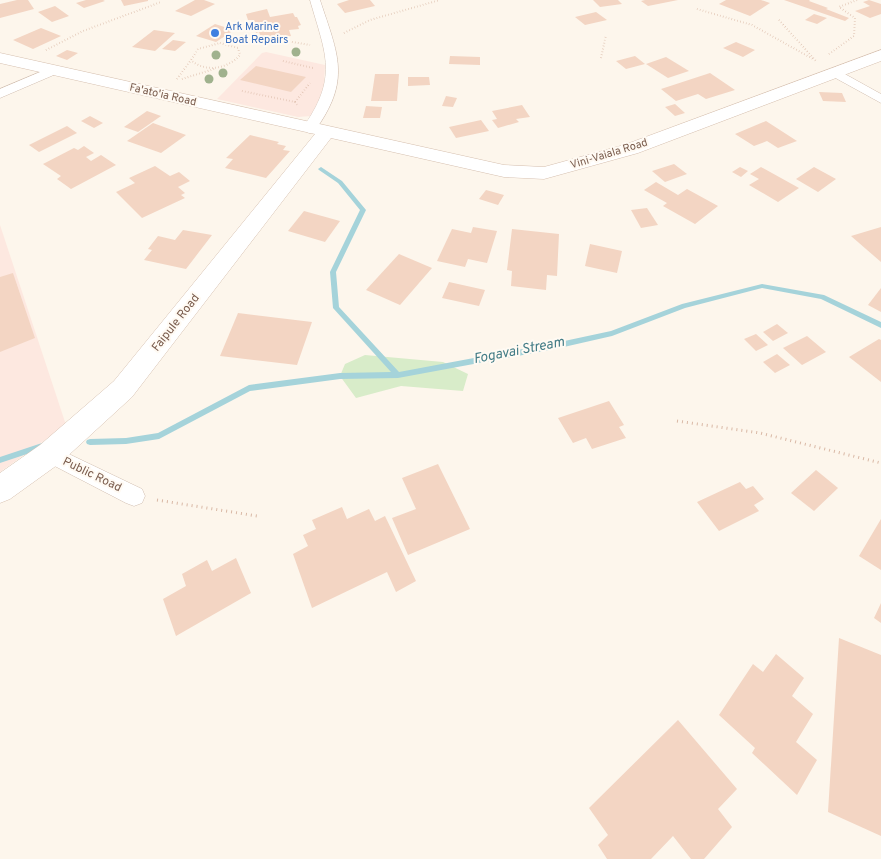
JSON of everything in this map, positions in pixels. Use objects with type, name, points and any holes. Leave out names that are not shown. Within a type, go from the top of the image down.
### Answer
[{"type":"main road","name":"Vini-Vaiala Road","points":[[318,130],[504,171],[544,173],[631,149],[881,55]]},
{"type":"main road","name":"Fa'ato'ia Road","points":[[0,58],[318,130]]},
{"type":"main road","name":"Faipule Road","points":[[0,490],[50,454],[123,389],[318,130]]},
{"type":"street","points":[[315,0],[333,74],[318,130]]},
{"type":"street","points":[[0,94],[52,71]]},
{"type":"street","points":[[834,72],[881,99]]},
{"type":"street","name":"Public Road","points":[[50,454],[134,496]]},
{"type":"path","points":[[327,43],[370,20],[440,0]]},
{"type":"path","points":[[818,62],[854,36],[855,18],[839,7],[857,0]]},
{"type":"path","points":[[22,64],[83,31],[161,2]]},
{"type":"path","points":[[698,9],[752,25],[780,39],[834,72]]},
{"type":"path","points":[[779,20],[818,62]]},
{"type":"path","points":[[601,58],[606,36]]},
{"type":"path","points":[[175,82],[219,67],[238,59],[240,55],[238,48],[227,44],[212,44],[198,49],[191,56],[191,60],[198,66],[219,67]]},
{"type":"path","points":[[283,61],[313,68],[316,74]]},
{"type":"path","points":[[295,102],[311,81]]},
{"type":"path","points":[[677,421],[760,433],[881,462]]},
{"type":"path","points":[[134,496],[257,516]]},
{"type":"shaded area","points":[[266,52],[325,65],[324,86],[318,104],[311,116],[298,117],[217,99],[262,53]]},
{"type":"shaded area","points":[[0,225],[66,425],[0,472]]},
{"type":"green space","points":[[365,355],[443,362],[468,374],[463,391],[401,386],[356,398],[340,376],[345,364]]},
{"type":"building","points":[[17,0],[28,0],[34,9],[0,18],[0,4]]},
{"type":"building","points":[[86,0],[105,1],[84,8],[76,3]]},
{"type":"building","points":[[121,0],[148,0],[148,1],[124,6]]},
{"type":"building","points":[[195,0],[204,0],[215,4],[191,16],[175,11]]},
{"type":"building","points":[[349,0],[370,0],[375,6],[345,13],[337,4]]},
{"type":"building","points":[[593,0],[618,0],[622,4],[600,7]]},
{"type":"building","points":[[645,0],[678,0],[648,6],[641,1]]},
{"type":"building","points":[[726,0],[761,0],[770,3],[750,16],[719,4]]},
{"type":"building","points":[[784,0],[810,0],[849,18],[845,21]]},
{"type":"building","points":[[869,0],[881,4],[881,14],[870,18],[855,11],[870,6],[863,2]]},
{"type":"building","points":[[55,6],[69,16],[52,22],[38,12]]},
{"type":"building","points":[[267,9],[270,17],[293,13],[301,25],[298,26],[299,29],[289,30],[291,36],[262,40],[259,32],[256,33],[254,20],[248,20],[246,14]]},
{"type":"building","points":[[596,12],[607,20],[585,25],[575,17]]},
{"type":"building","points":[[814,14],[827,18],[817,24],[805,20]]},
{"type":"building","name":"Ark Marine Boat Repairs","points":[[215,24],[234,30],[216,42],[196,36]]},
{"type":"building","points":[[41,28],[61,36],[33,49],[13,40]]},
{"type":"building","points":[[154,30],[175,33],[155,51],[132,47]]},
{"type":"building","points":[[173,40],[186,42],[175,51],[162,49]]},
{"type":"building","points":[[736,42],[755,50],[743,57],[723,48]]},
{"type":"building","points":[[67,50],[78,53],[67,60],[56,56]]},
{"type":"building","points":[[450,56],[480,57],[480,65],[449,64]]},
{"type":"building","points":[[635,56],[645,64],[626,69],[616,61]]},
{"type":"building","points":[[666,57],[689,71],[668,78],[646,64]]},
{"type":"building","points":[[256,66],[306,77],[291,92],[240,80]]},
{"type":"building","points":[[710,73],[735,90],[706,99],[698,94],[676,101],[661,89]]},
{"type":"building","points":[[375,74],[399,74],[397,101],[371,101]]},
{"type":"building","points":[[408,77],[429,77],[430,85],[408,86]]},
{"type":"building","points":[[819,92],[842,93],[846,102],[823,101]]},
{"type":"building","points":[[446,96],[457,98],[453,107],[442,106]]},
{"type":"building","points":[[675,104],[685,113],[675,116],[665,107]]},
{"type":"building","points":[[522,105],[530,117],[516,119],[519,122],[498,128],[492,120],[497,119],[492,111]]},
{"type":"building","points":[[366,106],[382,107],[380,118],[363,118]]},
{"type":"building","points":[[147,111],[161,116],[138,132],[124,127]]},
{"type":"building","points":[[90,116],[103,123],[94,128],[81,121]]},
{"type":"building","points":[[481,120],[489,131],[456,138],[449,127]]},
{"type":"building","points":[[766,121],[797,141],[778,148],[767,141],[754,146],[735,134]]},
{"type":"building","points":[[153,123],[186,135],[161,153],[127,141]]},
{"type":"building","points":[[67,126],[77,133],[39,152],[29,145]]},
{"type":"building","points":[[250,135],[279,142],[277,144],[286,146],[283,150],[290,151],[266,178],[225,168],[233,159],[226,158]]},
{"type":"building","points":[[84,146],[94,153],[86,157],[91,161],[101,155],[116,165],[71,189],[57,179],[61,176],[43,164],[74,148],[78,150]]},
{"type":"building","points":[[674,164],[687,174],[665,182],[652,171]]},
{"type":"building","points":[[155,166],[170,176],[179,172],[190,181],[178,187],[185,193],[181,195],[185,198],[142,218],[116,192],[135,183],[129,178]]},
{"type":"building","points":[[740,167],[748,171],[741,177],[732,172]]},
{"type":"building","points":[[761,167],[799,188],[778,202],[749,185],[759,179],[750,174]]},
{"type":"building","points":[[814,167],[836,179],[818,192],[796,179]]},
{"type":"building","points":[[656,182],[678,195],[687,189],[718,206],[695,224],[663,206],[667,203],[644,190]]},
{"type":"building","points":[[486,190],[504,195],[498,205],[479,199]]},
{"type":"building","points":[[647,208],[658,225],[641,228],[631,210]]},
{"type":"building","points":[[304,211],[340,221],[325,242],[288,231]]},
{"type":"building","points":[[473,227],[497,231],[487,263],[468,259],[465,267],[437,261],[452,229],[471,233]]},
{"type":"building","points":[[881,227],[881,262],[851,236]]},
{"type":"building","points":[[512,229],[559,234],[557,276],[547,275],[546,290],[511,286],[512,271],[507,270]]},
{"type":"building","points":[[183,230],[212,235],[186,269],[144,260],[152,250],[148,249],[158,236],[175,240]]},
{"type":"building","points":[[590,244],[622,251],[617,273],[585,266]]},
{"type":"building","points":[[399,254],[432,268],[400,305],[366,290]]},
{"type":"building","points":[[13,273],[35,338],[0,352],[0,277]]},
{"type":"building","points":[[449,282],[485,290],[479,306],[442,298]]},
{"type":"building","points":[[881,288],[881,312],[868,305]]},
{"type":"building","points":[[238,313],[312,322],[297,365],[220,356]]},
{"type":"building","points":[[777,324],[788,333],[773,341],[763,332]]},
{"type":"building","points":[[756,334],[768,345],[756,351],[744,339]]},
{"type":"building","points":[[807,336],[826,352],[802,365],[783,348]]},
{"type":"building","points":[[879,339],[881,340],[881,382],[849,357]]},
{"type":"building","points":[[777,354],[790,365],[775,373],[763,362]]},
{"type":"building","points":[[609,401],[624,425],[619,427],[626,438],[592,449],[586,438],[573,443],[558,418]]},
{"type":"building","points":[[438,464],[470,529],[408,555],[392,518],[416,509],[402,478]]},
{"type":"building","points":[[816,470],[838,488],[814,511],[791,493]]},
{"type":"building","points":[[740,482],[746,489],[753,486],[764,499],[754,505],[759,511],[719,531],[697,502]]},
{"type":"building","points":[[342,507],[347,519],[369,509],[375,521],[385,516],[416,581],[396,592],[387,572],[312,608],[293,554],[308,546],[303,535],[316,529],[312,520]]},
{"type":"building","points":[[881,519],[881,570],[859,556]]},
{"type":"building","points":[[236,558],[251,593],[176,636],[163,599],[186,586],[182,574],[207,560],[212,571]]},
{"type":"building","points":[[881,603],[881,623],[874,618]]},
{"type":"building","points":[[839,638],[881,655],[881,836],[828,812]]},
{"type":"building","points":[[776,654],[804,678],[792,696],[813,714],[796,742],[817,760],[797,795],[752,753],[755,748],[719,715],[753,664],[763,672]]},
{"type":"building","points":[[678,720],[737,789],[718,809],[732,827],[704,859],[691,859],[673,836],[651,859],[607,859],[598,845],[608,835],[589,808]]},
{"type":"waterway","name":"Fogavai Stream","points":[[321,169],[340,182],[363,210],[333,272],[336,308],[398,375]]},
{"type":"waterway","name":"Fogavai Stream","points":[[398,375],[555,346],[612,333],[684,306],[762,286],[822,297],[881,325]]},
{"type":"waterway","points":[[90,442],[126,441],[159,436],[249,388],[340,376],[398,375]]},
{"type":"waterway","points":[[0,460],[45,445]]},
{"type":"place","name":"Ark Marine Boat Repairs","points":[[215,33]]}]
